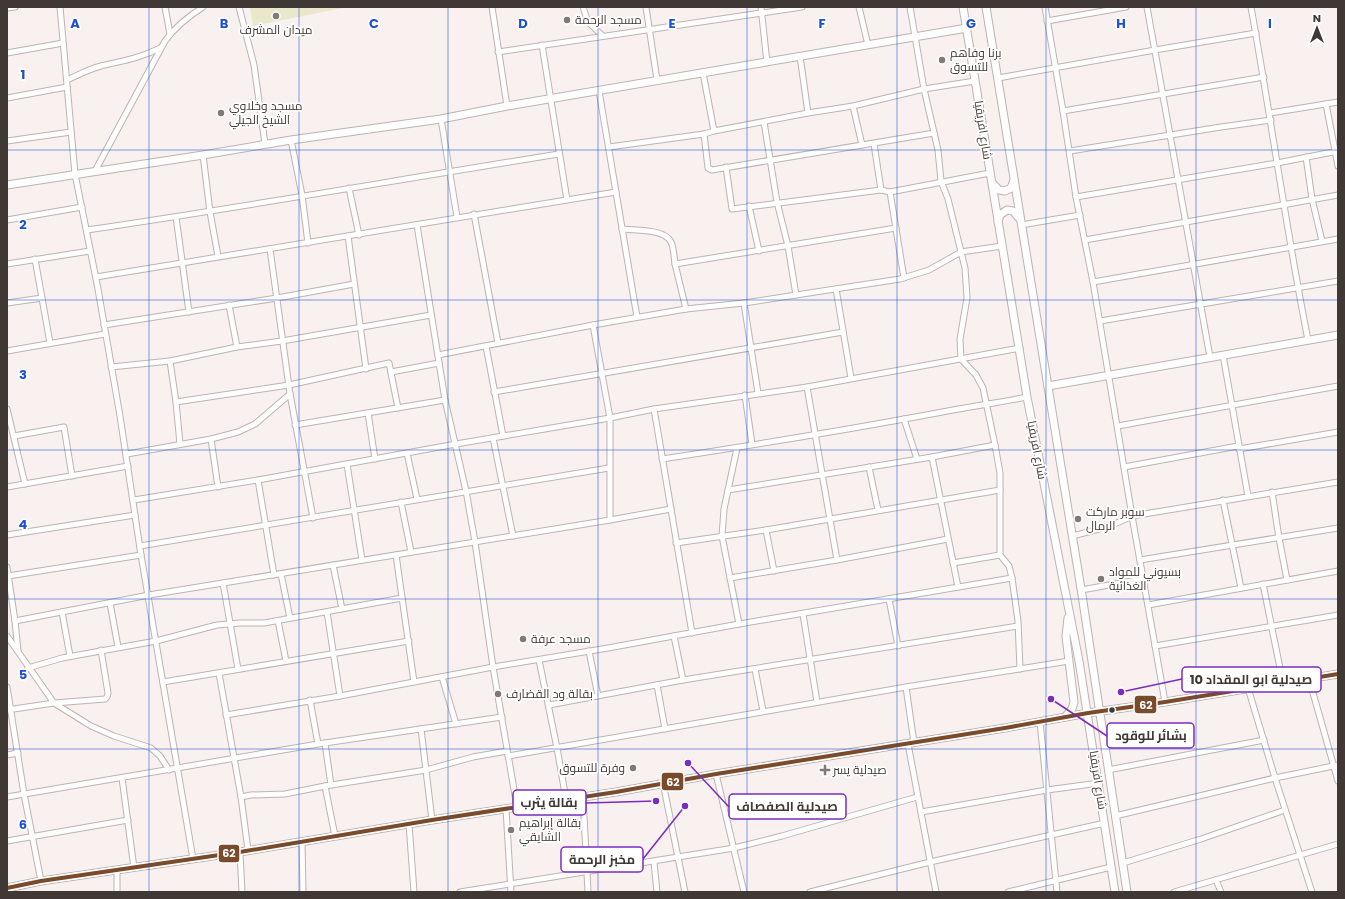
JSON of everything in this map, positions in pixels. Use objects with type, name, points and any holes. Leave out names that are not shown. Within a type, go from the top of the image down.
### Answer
[{"type":"street","points":[[7,8],[15,7]]},
{"type":"street","points":[[60,7],[75,174],[96,277],[134,500],[141,555],[193,859]]},
{"type":"street","points":[[165,7],[170,34]]},
{"type":"street","points":[[95,171],[161,47],[170,34],[203,7]]},
{"type":"street","points":[[239,7],[254,65],[266,144]]},
{"type":"street","points":[[492,7],[507,106]]},
{"type":"street","points":[[583,7],[588,22],[603,36]]},
{"type":"street","points":[[646,7],[657,80]]},
{"type":"street","points":[[761,7],[767,62]]},
{"type":"street","points":[[498,52],[802,7]]},
{"type":"street","points":[[859,7],[868,45]]},
{"type":"street","points":[[910,7],[924,89],[934,133],[941,181],[948,199],[965,268],[967,298],[960,339],[961,359],[976,375],[983,388],[1000,473],[1000,554],[1009,566],[1012,578],[1018,626],[1020,669]]},
{"type":"street","name":"شارع افريقيا","points":[[963,7],[1027,397],[1088,713],[1115,892]]},
{"type":"street","name":"شارع افريقيا","points":[[986,7],[1081,590],[1127,892]]},
{"type":"street","points":[[1045,7],[1070,151],[1076,197],[1110,375],[1132,516],[1165,702]]},
{"type":"street","points":[[1047,21],[1126,7]]},
{"type":"street","points":[[1147,7],[1164,94],[1210,357]]},
{"type":"street","points":[[1251,7],[1308,340]]},
{"type":"street","points":[[7,185],[291,140],[441,119],[551,98],[967,28]]},
{"type":"street","points":[[998,78],[1256,33]]},
{"type":"street","points":[[7,53],[63,43]]},
{"type":"street","points":[[542,45],[566,200]]},
{"type":"street","points":[[67,80],[85,71],[101,66],[132,60],[161,47]]},
{"type":"street","points":[[800,56],[808,113]]},
{"type":"street","points":[[703,73],[714,131]]},
{"type":"street","points":[[1063,111],[1264,78]]},
{"type":"street","points":[[609,147],[704,134],[808,113],[853,106],[924,89],[975,81]]},
{"type":"street","points":[[7,98],[68,87]]},
{"type":"street","points":[[599,91],[637,317]]},
{"type":"street","points":[[1270,113],[1338,102]]},
{"type":"street","points":[[1326,104],[1338,166]]},
{"type":"street","points":[[853,106],[862,145]]},
{"type":"street","points":[[441,119],[457,217]]},
{"type":"street","points":[[1070,151],[1271,120]]},
{"type":"street","points":[[764,122],[777,202],[788,246],[796,295]]},
{"type":"street","points":[[7,141],[71,132]]},
{"type":"street","points":[[704,134],[710,170],[934,133]]},
{"type":"street","points":[[291,140],[302,196],[308,243]]},
{"type":"street","points":[[874,144],[881,190]]},
{"type":"street","points":[[1076,197],[1277,163],[1336,151]]},
{"type":"street","points":[[87,230],[210,212],[559,154]]},
{"type":"street","points":[[202,155],[218,256]]},
{"type":"street","points":[[1306,157],[1312,199],[1322,241]]},
{"type":"street","points":[[726,167],[732,209],[777,202],[881,190],[890,192],[941,181],[991,176],[996,188],[1002,192],[1013,186],[1014,179]]},
{"type":"street","points":[[349,188],[359,234]]},
{"type":"street","points":[[96,277],[616,192]]},
{"type":"street","points":[[890,192],[904,278]]},
{"type":"street","points":[[1085,240],[1338,195]]},
{"type":"street","points":[[749,206],[758,251]]},
{"type":"street","points":[[7,220],[82,207]]},
{"type":"street","points":[[999,225],[1000,215],[1007,210],[1016,213],[1021,223],[1080,215]]},
{"type":"street","points":[[474,214],[498,343]]},
{"type":"street","points":[[176,217],[189,312]]},
{"type":"street","points":[[416,225],[445,400],[466,491],[475,542],[517,807]]},
{"type":"street","points":[[675,264],[896,228]]},
{"type":"street","points":[[622,229],[649,231],[665,235],[672,242],[675,264],[686,309]]},
{"type":"street","points":[[348,236],[366,369]]},
{"type":"street","points":[[1093,282],[1338,239]]},
{"type":"street","points":[[438,355],[637,317],[686,309],[744,303],[904,278],[929,270],[961,252],[1002,246]]},
{"type":"street","points":[[270,249],[290,394],[313,518]]},
{"type":"street","points":[[7,264],[90,251]]},
{"type":"street","points":[[35,259],[50,343]]},
{"type":"street","points":[[1100,321],[1338,281]]},
{"type":"street","points":[[104,325],[277,298],[354,284]]},
{"type":"street","points":[[836,289],[851,378]]},
{"type":"street","points":[[7,304],[42,298]]},
{"type":"street","points":[[744,303],[758,393]]},
{"type":"street","points":[[228,305],[237,347]]},
{"type":"street","points":[[111,367],[170,361],[237,347],[282,341],[431,315]]},
{"type":"street","points":[[593,325],[603,373],[610,418],[610,520]]},
{"type":"street","points":[[494,392],[843,332]]},
{"type":"street","points":[[7,351],[105,334]]},
{"type":"street","points":[[1048,386],[1338,336]]},
{"type":"street","points":[[486,346],[503,436]]},
{"type":"street","points":[[134,500],[304,472],[375,458],[610,418],[654,409],[807,387],[1020,348]]},
{"type":"street","points":[[1223,355],[1248,496]]},
{"type":"street","points":[[170,361],[180,444]]},
{"type":"street","points":[[176,402],[289,385],[366,369],[382,363],[389,363],[398,408]]},
{"type":"street","points":[[391,372],[439,363]]},
{"type":"street","points":[[1118,426],[1338,386]]},
{"type":"street","points":[[807,387],[837,560]]},
{"type":"street","points":[[126,454],[212,439],[247,429],[290,394]]},
{"type":"street","points":[[745,395],[752,444]]},
{"type":"street","points":[[662,459],[815,435],[1027,397]]},
{"type":"street","points":[[295,425],[445,400]]},
{"type":"street","points":[[7,409],[25,484]]},
{"type":"street","points":[[654,409],[692,633]]},
{"type":"street","points":[[368,413],[375,458]]},
{"type":"street","points":[[904,419],[917,459]]},
{"type":"street","points":[[14,436],[64,427],[72,476]]},
{"type":"street","points":[[1124,467],[1338,432]]},
{"type":"street","points":[[493,438],[512,536]]},
{"type":"street","points":[[212,439],[218,487]]},
{"type":"street","points":[[728,490],[932,457],[995,445]]},
{"type":"street","points":[[737,448],[723,514],[722,536],[739,624]]},
{"type":"street","points":[[407,453],[417,499]]},
{"type":"street","points":[[932,457],[958,587]]},
{"type":"street","points":[[347,464],[362,560]]},
{"type":"street","points":[[7,487],[128,466]]},
{"type":"street","points":[[869,467],[878,510]]},
{"type":"street","points":[[140,546],[610,468]]},
{"type":"street","points":[[258,480],[274,575]]},
{"type":"street","points":[[1072,536],[1121,522],[1132,516],[1338,482]]},
{"type":"street","points":[[676,543],[766,530],[1000,490]]},
{"type":"street","points":[[1272,492],[1287,580]]},
{"type":"street","points":[[1223,500],[1241,588]]},
{"type":"street","points":[[402,502],[411,552]]},
{"type":"street","points":[[15,621],[223,583],[671,509]]},
{"type":"street","points":[[7,535],[135,515]]},
{"type":"street","points":[[1140,560],[1338,528]]},
{"type":"street","points":[[766,530],[774,571]]},
{"type":"street","points":[[730,578],[948,539]]},
{"type":"street","points":[[953,563],[1000,554]]},
{"type":"street","points":[[8,576],[141,555]]},
{"type":"street","points":[[396,555],[414,682]]},
{"type":"street","points":[[333,565],[342,609]]},
{"type":"street","points":[[7,567],[18,651]]},
{"type":"street","points":[[1148,605],[1338,571]]},
{"type":"street","points":[[281,574],[290,618]]},
{"type":"street","points":[[226,715],[340,696],[739,624],[1012,578]]},
{"type":"street","points":[[1081,590],[1143,579]]},
{"type":"street","points":[[223,583],[238,670]]},
{"type":"street","points":[[1263,584],[1283,683]]},
{"type":"street","points":[[28,668],[70,656],[156,641],[212,626],[230,623],[264,623],[402,598]]},
{"type":"street","points":[[889,599],[898,646]]},
{"type":"street","points":[[110,603],[118,647]]},
{"type":"street","points":[[62,612],[70,656]]},
{"type":"street","points":[[327,612],[340,696]]},
{"type":"street","points":[[803,614],[817,702]]},
{"type":"street","points":[[1065,717],[1072,709],[1074,702],[1066,636],[1069,614]]},
{"type":"street","points":[[1155,646],[1338,615]]},
{"type":"street","points":[[278,620],[286,661]]},
{"type":"street","points":[[549,705],[683,680],[810,661],[1018,626]]},
{"type":"street","points":[[7,636],[54,703],[90,726],[114,736],[151,748],[160,756],[169,770]]},
{"type":"street","points":[[674,636],[683,680]]},
{"type":"street","points":[[163,682],[409,641]]},
{"type":"street","points":[[9,709],[54,703],[105,699],[108,693],[101,650]]},
{"type":"street","points":[[589,651],[598,696]]},
{"type":"street","points":[[539,660],[549,705],[566,799]]},
{"type":"street","points":[[241,797],[285,794],[426,770],[473,757],[557,748],[817,702],[1069,661]]},
{"type":"street","points":[[755,669],[763,712]]},
{"type":"street","points":[[220,673],[241,797],[248,850]]},
{"type":"street","points":[[7,888],[41,881],[240,852],[583,797],[1099,711],[1165,702],[1338,674]]},
{"type":"street","points":[[442,677],[456,724]]},
{"type":"street","points":[[1309,679],[1336,765],[1338,781]]},
{"type":"street","points":[[657,685],[665,729]]},
{"type":"street","points":[[7,687],[9,709],[41,881]]},
{"type":"street","points":[[906,687],[917,797],[936,892]]},
{"type":"street","points":[[1248,688],[1285,810],[1312,892]]},
{"type":"street","points":[[310,700],[318,744]]},
{"type":"street","points":[[7,797],[318,744],[502,716]]},
{"type":"street","points":[[1040,722],[1050,836],[1057,892]]},
{"type":"street","points":[[421,729],[432,820]]},
{"type":"street","points":[[1108,770],[1264,740]]},
{"type":"street","points":[[325,743],[331,785]]},
{"type":"street","points":[[7,755],[18,753]]},
{"type":"street","points":[[1116,816],[1336,765]]},
{"type":"street","points":[[716,774],[744,892]]},
{"type":"street","points":[[122,778],[134,868]]},
{"type":"street","points":[[663,783],[685,892]]},
{"type":"street","points":[[921,812],[1047,790],[1098,783]]},
{"type":"street","points":[[325,786],[335,836]]},
{"type":"street","points":[[583,797],[588,892]]},
{"type":"street","points":[[460,892],[734,848],[782,836],[917,797]]},
{"type":"street","points":[[506,809],[511,892]]},
{"type":"street","points":[[1123,864],[1285,810]]},
{"type":"street","points":[[7,841],[128,820]]},
{"type":"street","points":[[810,892],[930,862],[1105,823]]},
{"type":"street","points":[[409,824],[414,892]]},
{"type":"street","points":[[302,842],[303,892]]},
{"type":"street","points":[[1174,892],[1338,844]]},
{"type":"street","points":[[240,852],[242,892]]},
{"type":"street","points":[[654,862],[657,892]]},
{"type":"street","points":[[1008,892],[1112,866]]},
{"type":"street","points":[[117,871],[117,892]]},
{"type":"street","points":[[1216,880],[1221,892]]},
{"type":"green space","name":"ميدان المشرف","points":[[250,7],[348,7],[253,26]]},
{"type":"transit line","name":"62","points":[[7,888],[41,881],[240,852],[432,820],[616,792],[716,774],[1005,728],[1088,713],[1338,674]]},
{"type":"place","name":"ميدان المشرف","points":[[276,16]]},
{"type":"place","name":"مسجد الرحمة","points":[[567,20]]},
{"type":"place","name":"برنا وفاهم للتسوق","points":[[942,60]]},
{"type":"place","name":"مسجد وخلاوي الشيخ الجيلي","points":[[221,113]]},
{"type":"place","name":"سوبر ماركت الرمال","points":[[1078,519]]},
{"type":"place","name":"بسيوني للمواد الغذائية","points":[[1101,579]]},
{"type":"place","name":"مسجد عرفة","points":[[523,639]]},
{"type":"place","name":"صيدلية ابو المقداد 10","points":[[1121,692]]},
{"type":"place","name":"بقالة ود القضارف","points":[[498,694]]},
{"type":"place","name":"بشائر للوقود","points":[[1051,699]]},
{"type":"place","name":"صيدلية الصفصاف","points":[[688,763]]},
{"type":"place","name":"وفرة للتسوق","points":[[633,768]]},
{"type":"place","name":"صيدلية يسر","points":[[825,770]]},
{"type":"place","name":"بقالة يثرب","points":[[656,801]]},
{"type":"place","name":"مخبز الرحمة","points":[[685,806]]},
{"type":"place","name":"بقالة إبراهيم الشايقي","points":[[511,830]]}]
